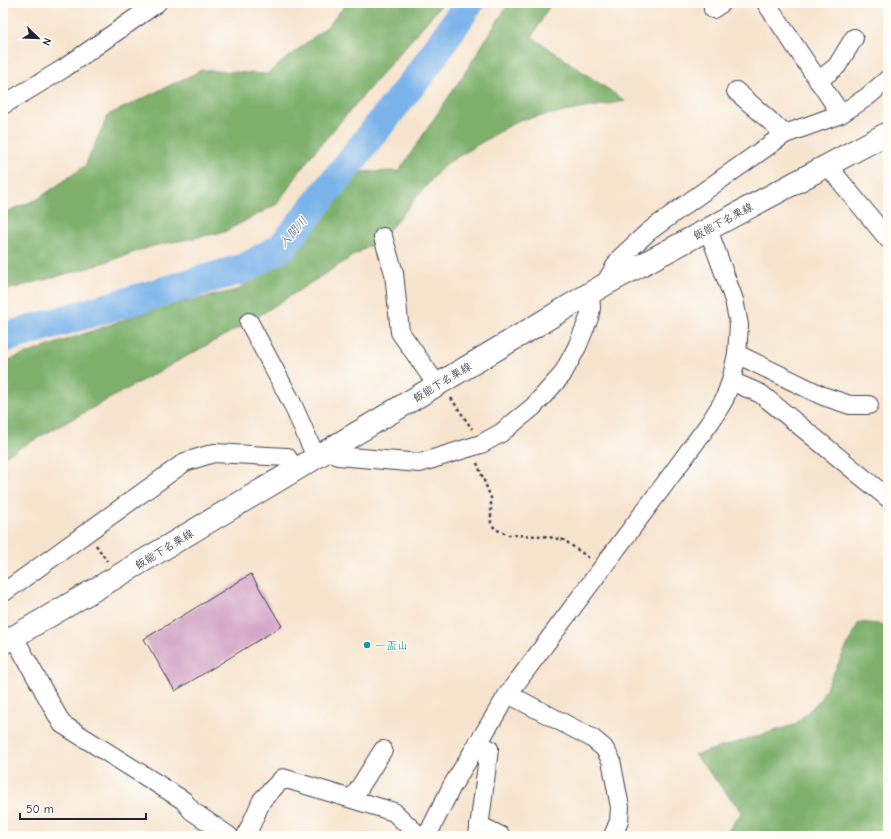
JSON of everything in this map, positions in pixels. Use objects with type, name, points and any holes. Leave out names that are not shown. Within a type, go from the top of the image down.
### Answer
[{"type":"main road","name":"飯能下名栗線","points":[[8,640],[296,470],[597,289],[708,228],[888,133]]},
{"type":"street","points":[[3,105],[63,69],[156,3]]},
{"type":"street","points":[[766,3],[841,114]]},
{"type":"street","points":[[818,81],[837,66],[854,38]]},
{"type":"street","points":[[249,322],[291,401],[324,452],[338,456],[420,463],[476,446],[501,433],[533,407],[562,376],[577,347],[589,318],[597,289],[620,258],[648,232],[785,134],[841,114],[867,97],[888,79]]},
{"type":"street","points":[[736,91],[785,134]]},
{"type":"street","points":[[827,165],[888,239]]},
{"type":"street","points":[[427,836],[452,786],[508,694],[711,421],[724,400],[731,381],[737,354],[739,325],[734,300],[708,228]]},
{"type":"street","points":[[383,237],[394,274],[400,332],[439,384]]},
{"type":"street","points":[[737,354],[823,396],[850,405],[869,405]]},
{"type":"street","points":[[731,381],[761,394],[888,498]]},
{"type":"street","points":[[3,593],[185,462],[214,453],[288,457],[296,470]]},
{"type":"street","points":[[8,640],[62,724],[183,800],[192,811],[229,836]]},
{"type":"street","points":[[508,694],[592,738],[604,748],[611,760],[620,807],[618,821],[613,836]]},
{"type":"street","points":[[478,742],[489,749],[479,830],[501,836]]},
{"type":"street","points":[[353,798],[383,750]]},
{"type":"street","points":[[246,836],[262,800],[283,778],[353,798],[394,812],[418,836]]},
{"type":"path","points":[[439,384],[476,446],[491,498],[491,523],[495,529],[509,535],[543,536],[564,540],[602,567]]},
{"type":"path","points":[[88,533],[118,576]]},
{"type":"green space","points":[[347,3],[443,3],[310,157],[277,204],[224,232],[153,246],[88,268],[3,291],[3,213],[38,199],[85,166],[108,115],[202,70],[267,74],[329,25]]},
{"type":"green space","points":[[509,3],[551,3],[532,37],[625,101],[519,120],[444,165],[383,237],[249,322],[3,457],[3,362],[164,306],[238,290],[355,172],[399,171],[464,74]]},
{"type":"green space","points":[[859,622],[888,625],[888,836],[724,836],[742,812],[695,755],[794,725],[820,700]]},
{"type":"building","points":[[251,574],[282,626],[175,691],[144,639]]},
{"type":"waterway","name":"入間川","points":[[3,338],[245,268],[282,247],[423,70],[469,3]]},
{"type":"place","name":"一盃山","points":[[367,645]]}]
